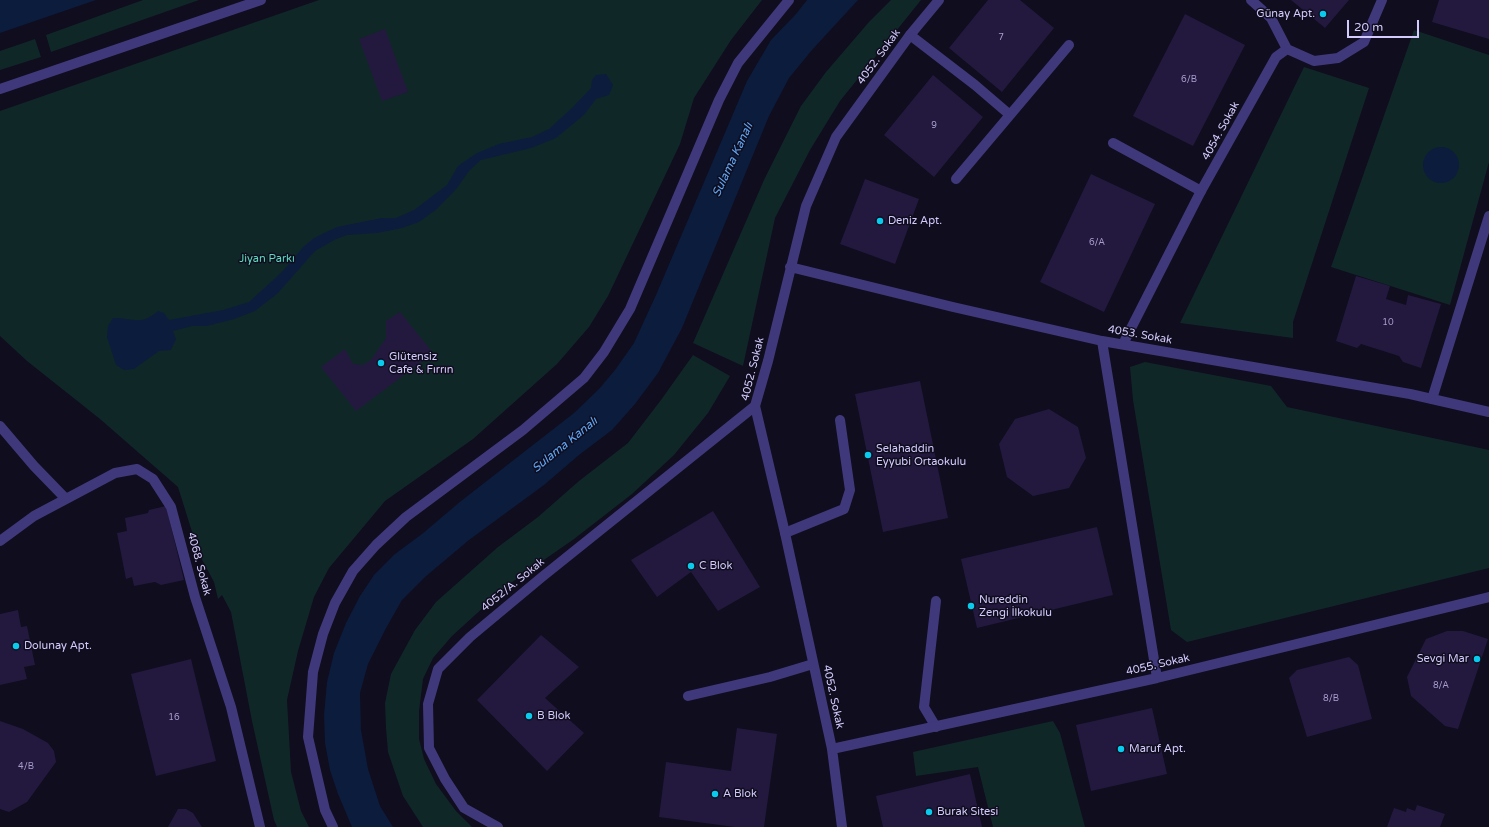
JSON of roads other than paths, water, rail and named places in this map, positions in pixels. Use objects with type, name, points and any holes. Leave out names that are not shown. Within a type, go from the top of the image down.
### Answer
[{"type":"street","points":[[0,89],[261,0]]},
{"type":"street","points":[[333,827],[325,810],[308,737],[313,672],[323,634],[335,603],[353,571],[376,545],[406,517],[523,430],[584,378],[604,352],[630,310],[719,100],[738,63],[789,0]]},
{"type":"street","name":"4052. Sokak","points":[[842,827],[832,749],[785,533],[755,406],[768,361],[806,206],[836,138],[910,35],[939,0]]},
{"type":"street","points":[[1251,0],[1271,18],[1287,49],[1314,61],[1338,58],[1364,42],[1382,0]]},
{"type":"street","points":[[910,35],[975,84],[1010,115]]},
{"type":"street","points":[[956,179],[1069,45]]},
{"type":"street","name":"4054. Sokak","points":[[1123,344],[1201,191],[1276,57],[1287,49]]},
{"type":"street","points":[[1113,142],[1201,191]]},
{"type":"street","points":[[1432,399],[1489,216]]},
{"type":"street","name":"4053. Sokak","points":[[790,267],[953,307],[1102,341],[1402,392],[1489,412]]},
{"type":"street","points":[[1102,341],[1156,678]]},
{"type":"street","name":"4052/A. Sokak","points":[[498,827],[464,808],[445,780],[429,748],[428,704],[438,669],[470,637],[536,582],[755,406]]},
{"type":"street","points":[[785,533],[844,509],[850,490],[840,420]]},
{"type":"street","points":[[0,426],[34,466],[66,499]]},
{"type":"street","name":"4068. Sokak","points":[[0,541],[34,516],[115,473],[137,470],[153,479],[171,507],[195,597],[231,707],[260,827]]},
{"type":"street","name":"4055. Sokak","points":[[832,749],[1156,678],[1489,597]]},
{"type":"street","points":[[936,601],[924,707],[936,727]]},
{"type":"street","points":[[688,696],[770,678],[813,664]]},
{"type":"water","points":[[0,0],[96,0],[0,33]]},
{"type":"water","name":"Sulama Kanalı","points":[[807,0],[858,0],[812,50],[789,78],[769,116],[682,328],[658,373],[635,404],[612,430],[579,455],[544,485],[469,540],[425,577],[402,600],[385,630],[368,664],[360,693],[361,730],[368,769],[380,806],[393,827],[352,827],[330,770],[325,743],[324,715],[327,682],[334,653],[346,623],[360,596],[374,575],[395,554],[574,413],[599,389],[615,370],[634,343],[656,295],[747,81],[771,40]]},
{"type":"water","points":[[606,74],[613,85],[609,95],[596,99],[584,115],[556,138],[531,148],[481,160],[469,171],[457,188],[437,209],[419,222],[402,228],[377,233],[347,235],[336,239],[315,251],[278,293],[255,311],[234,319],[207,326],[192,326],[173,331],[176,339],[171,350],[159,351],[134,369],[124,370],[116,365],[107,337],[108,326],[113,318],[142,320],[152,316],[158,311],[164,313],[169,320],[223,310],[249,302],[283,271],[304,246],[314,238],[337,227],[382,218],[396,218],[414,210],[447,185],[458,166],[477,153],[499,144],[532,137],[549,129],[591,88],[592,80],[596,75]]},
{"type":"water","points":[[1445,147],[1454,152],[1458,158],[1458,172],[1454,178],[1445,183],[1437,183],[1428,178],[1424,172],[1423,161],[1428,152],[1434,148]]},
{"type":"place","name":"Günay Apt.","points":[[1323,14]]},
{"type":"place","name":"Deniz Apt.","points":[[880,221]]},
{"type":"place","name":"Glütensiz Cafe & Fırrın","points":[[381,363]]},
{"type":"place","name":"Selahaddin Eyyubi Ortaokulu","points":[[868,455]]},
{"type":"place","name":"C Blok","points":[[691,566]]},
{"type":"place","name":"Nureddin Zengi İlkokulu","points":[[971,606]]},
{"type":"place","name":"Dolunay Apt.","points":[[16,646]]},
{"type":"place","name":"Sevgi Mar","points":[[1477,659]]},
{"type":"place","name":"B Blok","points":[[529,716]]},
{"type":"place","name":"Maruf Apt.","points":[[1121,749]]},
{"type":"place","name":"A Blok","points":[[715,794]]},
{"type":"place","name":"Burak Sitesi","points":[[929,812]]},
{"type":"park label","name":"Jiyan Parkı","points":[[267,259]]}]
